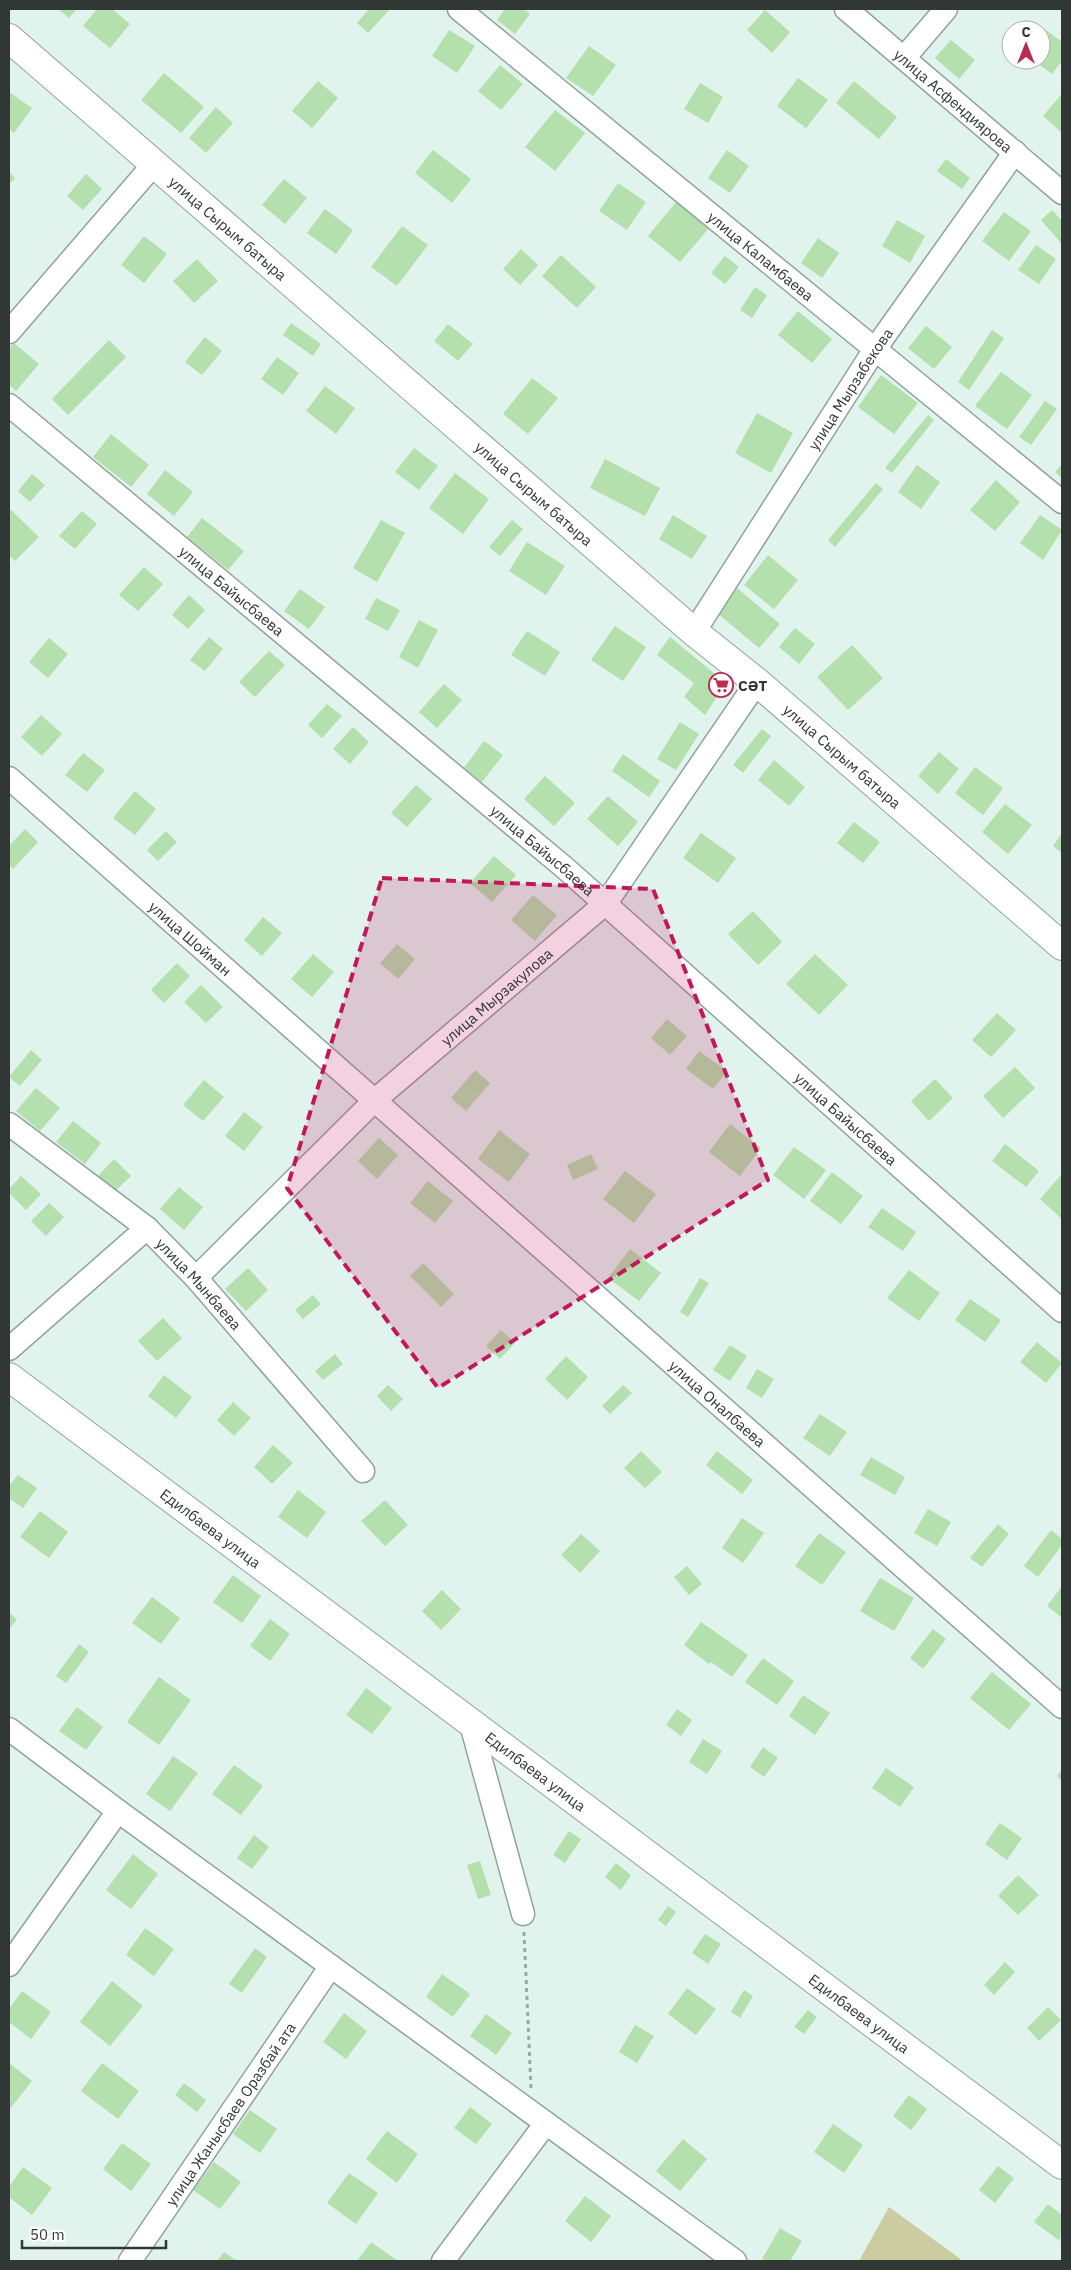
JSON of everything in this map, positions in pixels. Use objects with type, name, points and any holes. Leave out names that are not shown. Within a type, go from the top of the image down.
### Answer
[{"type":"street","name":"улица Каламбаева","points":[[459,9],[1062,502]]},
{"type":"street","name":"улица Асфендиярова","points":[[846,9],[1062,193]]},
{"type":"street","points":[[904,58],[946,9]]},
{"type":"street","name":"улица Сырым батыра","points":[[9,38],[694,632],[756,682],[1062,946]]},
{"type":"street","name":"улица Мырзабекова","points":[[694,632],[875,349],[1015,152]]},
{"type":"street","points":[[9,332],[154,164]]},
{"type":"street","name":"улица Байысбаева","points":[[9,405],[606,904],[1062,1311]]},
{"type":"street","name":"улица Мырзакулова","points":[[196,1278],[374,1100],[606,904],[756,682]]},
{"type":"street","name":"улица Шойман","points":[[9,778],[374,1100]]},
{"type":"street","name":"улица Оналбаева","points":[[374,1100],[1062,1707]]},
{"type":"street","name":"улица Мынбаева","points":[[9,1124],[147,1228],[196,1278],[363,1471]]},
{"type":"street","points":[[9,1350],[147,1228]]},
{"type":"street","name":"Едилбаева улица","points":[[9,1377],[1062,2165]]},
{"type":"street","points":[[471,1724],[523,1914]]},
{"type":"street","points":[[9,1729],[118,1811],[736,2261]]},
{"type":"street","points":[[9,1965],[118,1811]]},
{"type":"street","name":"улица Жанысбаев Оразбай ата","points":[[130,2261],[331,1966]]},
{"type":"street","points":[[443,2261],[539,2118]]},
{"type":"path","points":[[523,1914],[539,2118]]},
{"type":"highlighted area","points":[[382,878],[653,889],[768,1180],[438,1388],[287,1188]]},
{"type":"green space","points":[[889,2207],[963,2261],[859,2261]]},
{"type":"building","points":[[58,9],[77,9],[69,18]]},
{"type":"building","points":[[97,9],[112,9],[130,24],[110,48],[83,26]]},
{"type":"building","points":[[369,9],[390,9],[368,33],[357,23]]},
{"type":"building","points":[[505,9],[524,9],[530,14],[515,34],[497,20]]},
{"type":"building","points":[[765,10],[790,32],[772,53],[747,30]]},
{"type":"building","points":[[449,30],[475,46],[457,73],[432,56]]},
{"type":"building","points":[[1051,34],[1062,42],[1062,61],[1052,74],[1047,70],[1051,70]]},
{"type":"building","points":[[951,40],[975,60],[959,79],[935,58]]},
{"type":"building","points":[[589,46],[616,65],[593,96],[566,78]]},
{"type":"building","points":[[500,65],[523,84],[501,110],[478,91]]},
{"type":"building","points":[[164,73],[204,107],[181,133],[141,100]]},
{"type":"building","points":[[798,78],[828,100],[806,128],[777,106]]},
{"type":"building","points":[[318,81],[338,98],[312,128],[292,111]]},
{"type":"building","points":[[854,81],[897,117],[879,139],[836,103]]},
{"type":"building","points":[[700,83],[723,97],[708,123],[684,109]]},
{"type":"building","points":[[9,92],[32,108],[14,133],[9,129]]},
{"type":"building","points":[[1061,95],[1062,97],[1062,133],[1043,116]]},
{"type":"building","points":[[216,107],[233,123],[206,153],[189,138]]},
{"type":"building","points":[[555,110],[585,133],[555,171],[525,147]]},
{"type":"building","points":[[433,150],[471,179],[452,203],[415,173]]},
{"type":"building","points":[[727,150],[749,166],[730,193],[708,178]]},
{"type":"building","points":[[946,159],[970,178],[962,189],[937,171]]},
{"type":"building","points":[[9,172],[15,178],[9,184]]},
{"type":"building","points":[[86,174],[102,189],[83,210],[67,196]]},
{"type":"building","points":[[284,179],[307,198],[285,224],[262,205]]},
{"type":"building","points":[[618,183],[646,202],[627,230],[599,211]]},
{"type":"building","points":[[677,201],[709,228],[680,262],[648,236]]},
{"type":"building","points":[[325,209],[353,230],[336,254],[307,233]]},
{"type":"building","points":[[1052,210],[1062,221],[1061,243],[1041,220]]},
{"type":"building","points":[[1004,212],[1031,231],[1009,261],[982,241]]},
{"type":"building","points":[[897,220],[925,236],[910,263],[882,246]]},
{"type":"building","points":[[402,226],[428,245],[397,286],[371,267]]},
{"type":"building","points":[[144,236],[167,254],[144,283],[121,265]]},
{"type":"building","points":[[818,238],[839,253],[822,278],[801,263]]},
{"type":"building","points":[[1036,245],[1056,259],[1039,284],[1018,270]]},
{"type":"building","points":[[521,249],[538,265],[520,285],[503,269]]},
{"type":"building","points":[[561,255],[596,287],[577,308],[542,276]]},
{"type":"building","points":[[725,256],[739,267],[725,284],[711,273]]},
{"type":"building","points":[[197,259],[218,281],[194,303],[173,281]]},
{"type":"building","points":[[755,287],[767,295],[752,318],[740,310]]},
{"type":"building","points":[[798,311],[832,339],[812,363],[778,335]]},
{"type":"building","points":[[291,323],[321,344],[313,356],[283,335]]},
{"type":"building","points":[[448,324],[473,344],[458,361],[434,341]]},
{"type":"building","points":[[926,326],[952,347],[934,369],[908,348]]},
{"type":"building","points":[[992,330],[1004,338],[969,390],[958,382]]},
{"type":"building","points":[[205,337],[222,351],[202,375],[185,362]]},
{"type":"building","points":[[109,340],[126,357],[68,415],[52,399]]},
{"type":"building","points":[[14,343],[39,364],[16,391],[9,385],[9,349]]},
{"type":"building","points":[[277,357],[299,373],[283,395],[261,379]]},
{"type":"building","points":[[1001,372],[1032,395],[1007,429],[975,406]]},
{"type":"building","points":[[881,375],[918,403],[894,434],[858,407]]},
{"type":"building","points":[[532,378],[558,398],[528,434],[503,414]]},
{"type":"building","points":[[325,386],[355,408],[336,434],[306,411]]},
{"type":"building","points":[[1045,401],[1057,409],[1031,445],[1019,437]]},
{"type":"building","points":[[757,413],[793,433],[771,473],[735,453]]},
{"type":"building","points":[[928,415],[934,420],[892,473],[885,468]]},
{"type":"building","points":[[111,434],[149,465],[131,487],[93,457]]},
{"type":"building","points":[[414,448],[438,466],[419,490],[395,472]]},
{"type":"building","points":[[605,459],[660,488],[645,516],[590,488]]},
{"type":"building","points":[[1062,464],[1062,478],[1055,472]]},
{"type":"building","points":[[917,465],[940,482],[921,509],[898,492]]},
{"type":"building","points":[[165,470],[193,492],[174,516],[147,494]]},
{"type":"building","points":[[455,473],[489,499],[463,534],[429,508]]},
{"type":"building","points":[[32,474],[45,485],[30,502],[18,491]]},
{"type":"building","points":[[996,480],[1020,502],[995,531],[970,510]]},
{"type":"building","points":[[876,483],[883,489],[835,547],[828,540]]},
{"type":"building","points":[[11,510],[39,537],[15,561],[9,555],[9,513]]},
{"type":"building","points":[[82,511],[97,524],[75,549],[59,536]]},
{"type":"building","points":[[673,515],[707,536],[692,559],[659,539]]},
{"type":"building","points":[[1040,515],[1062,530],[1043,560],[1020,543]]},
{"type":"building","points":[[202,518],[244,551],[228,570],[187,537]]},
{"type":"building","points":[[381,520],[405,533],[377,582],[353,568]]},
{"type":"building","points":[[512,520],[523,529],[500,556],[489,547]]},
{"type":"building","points":[[527,542],[565,566],[546,595],[509,571]]},
{"type":"building","points":[[768,555],[798,580],[774,609],[744,585]]},
{"type":"building","points":[[144,567],[163,584],[138,611],[119,595]]},
{"type":"building","points":[[737,588],[780,624],[759,648],[717,613]]},
{"type":"building","points":[[300,589],[325,607],[309,629],[284,611]]},
{"type":"building","points":[[189,595],[205,610],[188,629],[172,615]]},
{"type":"building","points":[[376,598],[400,610],[388,631],[365,619]]},
{"type":"building","points":[[419,620],[438,630],[418,668],[399,657]]},
{"type":"building","points":[[615,626],[646,647],[623,681],[591,660]]},
{"type":"building","points":[[795,628],[815,644],[799,664],[779,647]]},
{"type":"building","points":[[527,631],[560,652],[545,676],[511,655]]},
{"type":"building","points":[[209,637],[223,649],[205,671],[190,660]]},
{"type":"building","points":[[670,637],[726,683],[705,715],[684,697],[694,683],[657,655]]},
{"type":"building","points":[[49,638],[68,654],[48,678],[29,662]]},
{"type":"building","points":[[852,645],[883,678],[848,710],[817,677]]},
{"type":"building","points":[[269,651],[285,665],[255,697],[239,682]]},
{"type":"building","points":[[444,684],[462,700],[437,728],[419,712]]},
{"type":"building","points":[[327,704],[342,716],[322,738],[308,725]]},
{"type":"building","points":[[41,715],[62,734],[42,756],[21,737]]},
{"type":"building","points":[[680,722],[699,734],[676,770],[657,759]]},
{"type":"building","points":[[353,727],[369,742],[350,764],[333,749]]},
{"type":"building","points":[[762,729],[771,736],[743,773],[733,765]]},
{"type":"building","points":[[484,741],[503,755],[482,782],[464,768]]},
{"type":"building","points":[[939,752],[959,769],[938,794],[918,776]]},
{"type":"building","points":[[83,753],[105,770],[87,792],[65,775]]},
{"type":"building","points":[[623,754],[660,781],[649,797],[612,771]]},
{"type":"building","points":[[774,760],[805,787],[789,806],[758,780]]},
{"type":"building","points":[[975,767],[1003,788],[983,815],[955,793]]},
{"type":"building","points":[[545,776],[575,803],[554,826],[524,799]]},
{"type":"building","points":[[416,785],[432,799],[407,827],[391,813]]},
{"type":"building","points":[[135,791],[156,809],[135,835],[113,818]]},
{"type":"building","points":[[608,796],[638,822],[618,846],[587,819]]},
{"type":"building","points":[[1005,804],[1032,825],[1008,854],[982,832]]},
{"type":"building","points":[[854,822],[880,842],[863,863],[837,843]]},
{"type":"building","points":[[25,829],[38,842],[13,869],[9,865],[9,846]]},
{"type":"building","points":[[166,831],[177,842],[158,861],[147,850]]},
{"type":"building","points":[[701,833],[736,858],[718,883],[683,858]]},
{"type":"building","points":[[1062,833],[1062,853],[1053,846]]},
{"type":"building","points":[[494,856],[516,875],[492,902],[470,883]]},
{"type":"building","points":[[533,895],[557,915],[535,941],[511,920]]},
{"type":"building","points":[[753,911],[782,942],[758,965],[728,934]]},
{"type":"building","points":[[263,917],[282,933],[262,956],[244,940]]},
{"type":"building","points":[[397,944],[415,959],[398,979],[380,963]]},
{"type":"building","points":[[313,954],[334,972],[312,997],[291,979]]},
{"type":"building","points":[[815,954],[848,985],[819,1015],[786,984]]},
{"type":"building","points":[[177,963],[190,976],[164,1003],[151,990]]},
{"type":"building","points":[[201,985],[223,1007],[206,1023],[184,1002]]},
{"type":"building","points":[[997,1013],[1016,1030],[991,1057],[972,1040]]},
{"type":"building","points":[[667,1019],[687,1036],[670,1055],[651,1038]]},
{"type":"building","points":[[31,1050],[42,1060],[20,1086],[9,1077]]},
{"type":"building","points":[[699,1051],[727,1071],[713,1089],[686,1069]]},
{"type":"building","points":[[1015,1067],[1035,1088],[1003,1118],[983,1096]]},
{"type":"building","points":[[475,1070],[490,1083],[466,1111],[451,1098]]},
{"type":"building","points":[[935,1079],[953,1098],[929,1121],[911,1101]]},
{"type":"building","points":[[204,1080],[224,1097],[203,1121],[183,1105]]},
{"type":"building","points":[[36,1088],[60,1108],[40,1131],[16,1111]]},
{"type":"building","points":[[244,1112],[263,1127],[244,1151],[225,1136]]},
{"type":"building","points":[[73,1121],[101,1143],[85,1164],[56,1142]]},
{"type":"building","points":[[730,1124],[761,1148],[740,1176],[709,1152]]},
{"type":"building","points":[[499,1130],[530,1154],[509,1182],[478,1159]]},
{"type":"building","points":[[379,1138],[398,1155],[377,1179],[358,1161]]},
{"type":"building","points":[[1005,1144],[1039,1171],[1026,1187],[992,1161]]},
{"type":"building","points":[[794,1147],[826,1170],[804,1199],[773,1175]]},
{"type":"building","points":[[591,1154],[598,1169],[573,1180],[567,1165]]},
{"type":"building","points":[[114,1159],[131,1176],[113,1193],[97,1177]]},
{"type":"building","points":[[625,1171],[656,1194],[634,1223],[603,1199]]},
{"type":"building","points":[[832,1172],[863,1196],[841,1224],[810,1201]]},
{"type":"building","points":[[1062,1174],[1062,1219],[1040,1199]]},
{"type":"building","points":[[21,1176],[41,1194],[26,1210],[9,1193],[9,1189]]},
{"type":"building","points":[[428,1181],[453,1201],[435,1223],[410,1203]]},
{"type":"building","points":[[179,1187],[203,1207],[184,1230],[160,1209]]},
{"type":"building","points":[[49,1203],[64,1217],[46,1236],[31,1221]]},
{"type":"building","points":[[882,1208],[916,1232],[903,1251],[868,1227]]},
{"type":"building","points":[[630,1249],[661,1273],[639,1301],[608,1278]]},
{"type":"building","points":[[423,1263],[454,1294],[441,1307],[410,1276]]},
{"type":"building","points":[[248,1268],[268,1290],[246,1311],[225,1289]]},
{"type":"building","points":[[909,1270],[940,1293],[919,1321],[887,1298]]},
{"type":"building","points":[[700,1278],[709,1283],[688,1317],[680,1312]]},
{"type":"building","points":[[313,1295],[321,1304],[303,1319],[295,1310]]},
{"type":"building","points":[[970,1299],[1001,1320],[985,1342],[955,1320]]},
{"type":"building","points":[[163,1318],[182,1338],[157,1361],[138,1341]]},
{"type":"building","points":[[501,1330],[515,1343],[500,1359],[486,1346]]},
{"type":"building","points":[[1037,1342],[1062,1363],[1046,1383],[1020,1362]]},
{"type":"building","points":[[730,1345],[747,1356],[730,1381],[713,1370]]},
{"type":"building","points":[[335,1354],[343,1364],[323,1380],[315,1371]]},
{"type":"building","points":[[566,1356],[588,1377],[567,1400],[545,1379]]},
{"type":"building","points":[[757,1369],[774,1379],[762,1398],[746,1388]]},
{"type":"building","points":[[164,1375],[192,1397],[176,1418],[148,1396]]},
{"type":"building","points":[[388,1385],[403,1399],[391,1411],[377,1396]]},
{"type":"building","points":[[623,1385],[632,1393],[610,1414],[602,1406]]},
{"type":"building","points":[[233,1402],[251,1418],[234,1436],[217,1420]]},
{"type":"building","points":[[820,1414],[847,1432],[830,1456],[803,1438]]},
{"type":"building","points":[[273,1445],[293,1463],[272,1484],[254,1467]]},
{"type":"building","points":[[641,1451],[662,1472],[645,1488],[624,1468]]},
{"type":"building","points":[[717,1451],[753,1480],[742,1494],[706,1465]]},
{"type":"building","points":[[871,1457],[905,1477],[895,1495],[860,1475]]},
{"type":"building","points":[[18,1475],[37,1488],[23,1508],[9,1498],[9,1486]]},
{"type":"building","points":[[298,1490],[326,1512],[307,1538],[278,1517]]},
{"type":"building","points":[[385,1500],[408,1525],[385,1546],[361,1521]]},
{"type":"building","points":[[928,1509],[951,1522],[937,1546],[914,1533]]},
{"type":"building","points":[[40,1511],[68,1532],[49,1558],[20,1537]]},
{"type":"building","points":[[742,1518],[764,1533],[743,1563],[722,1548]]},
{"type":"building","points":[[998,1524],[1009,1534],[982,1567],[970,1558]]},
{"type":"building","points":[[1051,1530],[1062,1539],[1062,1545],[1038,1577],[1024,1566]]},
{"type":"building","points":[[819,1533],[846,1552],[822,1585],[795,1566]]},
{"type":"building","points":[[581,1534],[600,1551],[580,1573],[561,1555]]},
{"type":"building","points":[[687,1566],[702,1584],[689,1595],[674,1577]]},
{"type":"building","points":[[233,1575],[261,1596],[242,1623],[213,1602]]},
{"type":"building","points":[[880,1578],[914,1598],[894,1631],[860,1611]]},
{"type":"building","points":[[1062,1586],[1062,1616],[1061,1617],[1047,1606]]},
{"type":"building","points":[[442,1590],[461,1609],[441,1630],[422,1611]]},
{"type":"building","points":[[152,1597],[180,1618],[161,1644],[132,1623]]},
{"type":"building","points":[[9,1613],[17,1619],[9,1630]]},
{"type":"building","points":[[270,1619],[290,1634],[270,1661],[250,1646]]},
{"type":"building","points":[[701,1622],[748,1655],[732,1677],[711,1662],[709,1664],[684,1645]]},
{"type":"building","points":[[933,1629],[946,1639],[923,1669],[910,1658]]},
{"type":"building","points":[[79,1644],[89,1652],[66,1683],[56,1676]]},
{"type":"building","points":[[763,1658],[794,1681],[777,1705],[745,1682]]},
{"type":"building","points":[[992,1672],[1031,1704],[1009,1730],[970,1698]]},
{"type":"building","points":[[159,1677],[191,1700],[159,1745],[127,1722]]},
{"type":"building","points":[[366,1688],[392,1708],[372,1734],[346,1715]]},
{"type":"building","points":[[803,1695],[830,1713],[815,1735],[789,1716]]},
{"type":"building","points":[[77,1707],[103,1727],[86,1750],[59,1731]]},
{"type":"building","points":[[677,1709],[692,1720],[681,1736],[666,1725]]},
{"type":"building","points":[[703,1739],[722,1751],[707,1774],[689,1762]]},
{"type":"building","points":[[763,1747],[778,1758],[764,1777],[750,1767]]},
{"type":"building","points":[[173,1756],[198,1773],[170,1811],[146,1794]]},
{"type":"building","points":[[234,1765],[263,1786],[241,1815],[212,1794]]},
{"type":"building","points":[[886,1768],[914,1787],[900,1807],[872,1788]]},
{"type":"building","points":[[1062,1770],[1062,1781],[1057,1776]]},
{"type":"building","points":[[1000,1823],[1022,1838],[1007,1860],[985,1844]]},
{"type":"building","points":[[569,1831],[581,1839],[565,1863],[553,1855]]},
{"type":"building","points":[[254,1835],[269,1847],[252,1869],[237,1858]]},
{"type":"building","points":[[133,1854],[158,1874],[131,1909],[106,1890]]},
{"type":"building","points":[[480,1861],[491,1895],[478,1899],[467,1865]]},
{"type":"building","points":[[616,1863],[631,1875],[621,1890],[605,1877]]},
{"type":"building","points":[[1018,1875],[1039,1895],[1018,1915],[998,1896]]},
{"type":"building","points":[[668,1906],[676,1912],[666,1926],[658,1920]]},
{"type":"building","points":[[145,1928],[174,1949],[154,1976],[126,1955]]},
{"type":"building","points":[[705,1934],[721,1944],[708,1964],[692,1953]]},
{"type":"building","points":[[255,1948],[267,1957],[242,1993],[229,1984]]},
{"type":"building","points":[[1005,1962],[1015,1972],[994,1995],[984,1985]]},
{"type":"building","points":[[442,1974],[470,1994],[453,2017],[426,1997]]},
{"type":"building","points":[[112,1981],[143,2006],[110,2046],[80,2022]]},
{"type":"building","points":[[687,1988],[716,2009],[696,2035],[668,2014]]},
{"type":"building","points":[[744,1990],[753,1996],[740,2018],[731,2012]]},
{"type":"building","points":[[22,1991],[51,2012],[31,2039],[9,2022],[9,2009]]},
{"type":"building","points":[[1048,2007],[1061,2020],[1039,2041],[1027,2028]]},
{"type":"building","points":[[808,2010],[817,2017],[804,2034],[794,2027]]},
{"type":"building","points":[[344,2013],[367,2031],[346,2059],[323,2042]]},
{"type":"building","points":[[486,2014],[512,2033],[496,2055],[470,2036]]},
{"type":"building","points":[[635,2025],[654,2036],[637,2063],[619,2052]]},
{"type":"building","points":[[9,2063],[32,2081],[9,2110]]},
{"type":"building","points":[[102,2063],[139,2091],[118,2119],[81,2091]]},
{"type":"building","points":[[184,2083],[206,2100],[197,2112],[175,2095]]},
{"type":"building","points":[[909,2095],[927,2109],[911,2130],[893,2116]]},
{"type":"building","points":[[470,2107],[492,2124],[476,2144],[454,2128]]},
{"type":"building","points":[[250,2110],[277,2129],[260,2153],[233,2134]]},
{"type":"building","points":[[833,2124],[863,2145],[844,2173],[814,2152]]},
{"type":"building","points":[[387,2131],[418,2154],[397,2183],[366,2159]]},
{"type":"building","points":[[683,2139],[707,2159],[680,2191],[656,2171]]},
{"type":"building","points":[[122,2143],[151,2164],[131,2191],[103,2169]]},
{"type":"building","points":[[214,2162],[241,2182],[220,2209],[193,2190]]},
{"type":"building","points":[[998,2166],[1014,2178],[995,2203],[979,2190]]},
{"type":"building","points":[[23,2167],[52,2188],[32,2215],[9,2197],[9,2187]]},
{"type":"building","points":[[349,2173],[378,2193],[356,2224],[327,2203]]},
{"type":"building","points":[[585,2196],[611,2216],[591,2242],[565,2221]]},
{"type":"building","points":[[1048,2204],[1062,2215],[1060,2241],[1034,2222]]},
{"type":"building","points":[[780,2228],[802,2241],[790,2261],[767,2261],[762,2259]]},
{"type":"building","points":[[371,2242],[398,2261],[357,2261]]},
{"type":"building","points":[[224,2252],[237,2261],[217,2261]]},
{"type":"place","name":"СƏТ","points":[[721,685]]}]
